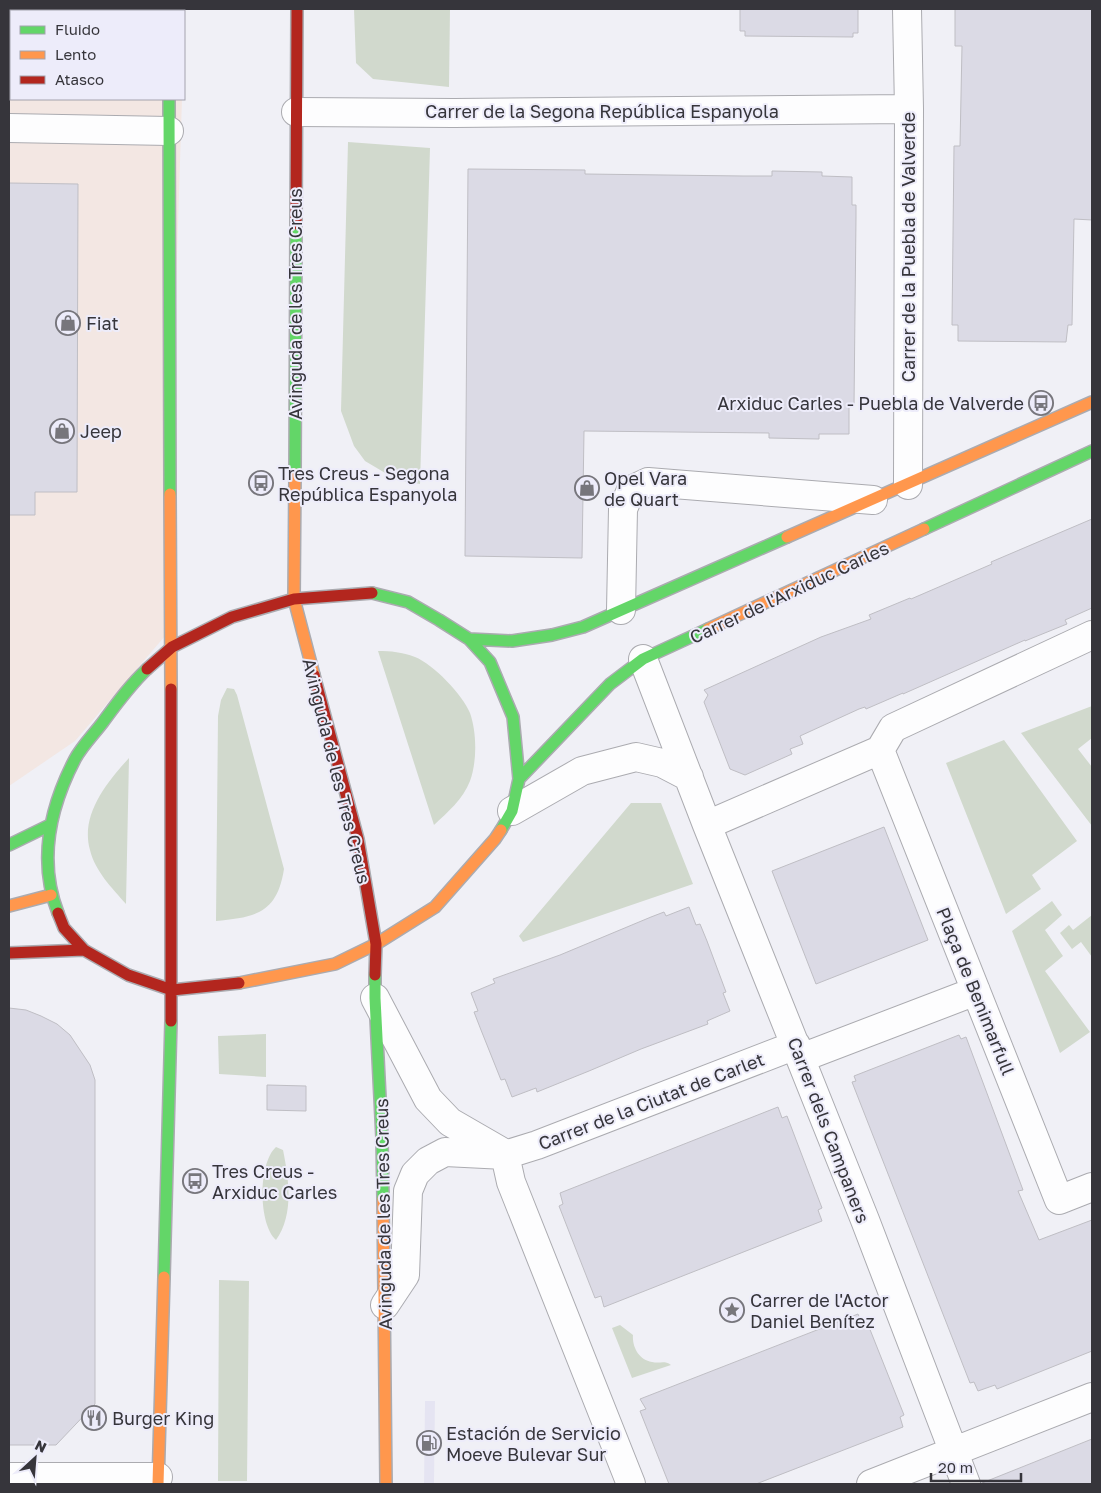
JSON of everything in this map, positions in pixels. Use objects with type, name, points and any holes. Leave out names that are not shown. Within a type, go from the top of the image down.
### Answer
[{"type":"main road","name":"Avinguda de les Tres Creus","points":[[297,9],[294,599],[358,840],[376,944],[375,998],[382,1138],[386,1484]]},
{"type":"main road","points":[[158,1481],[172,990],[169,100]]},
{"type":"main road","points":[[469,639],[512,641],[552,635],[583,627],[908,485],[1092,402]]},
{"type":"main road","name":"Carrer de l'Arxiduc Carles","points":[[519,779],[610,684],[643,659],[1092,451]]},
{"type":"main road","points":[[372,593],[408,602],[469,639],[490,662],[513,717],[519,779],[512,811],[495,839],[435,906],[376,944],[335,964],[247,982],[172,990],[128,975],[84,950],[64,928],[52,895],[47,860],[50,825],[60,792],[76,757],[131,684],[172,647],[232,617],[294,599],[372,593]]},
{"type":"main road","points":[[9,845],[50,825]]},
{"type":"main road","points":[[9,906],[52,895]]},
{"type":"main road","points":[[9,953],[84,950]]},
{"type":"street","name":"Carrer de la Puebla de Valverde","points":[[907,9],[909,109],[908,485]]},
{"type":"street","name":"Carrer de la Segona República Espanyola","points":[[296,112],[464,113],[909,109]]},
{"type":"street","points":[[9,128],[169,131]]},
{"type":"street","points":[[621,610],[623,508],[631,490],[648,482],[873,500]]},
{"type":"street","points":[[707,825],[880,750],[893,728],[1092,635]]},
{"type":"street","name":"Carrer dels Campaners","points":[[643,659],[707,825],[799,1052],[966,1484]]},
{"type":"street","name":"Plaça de Benimarfull","points":[[880,750],[1059,1200],[1092,1187]]},
{"type":"street","points":[[512,811],[582,771],[636,757],[662,763],[689,777]]},
{"type":"street","name":"Carrer de la Ciutat de Carlet","points":[[385,1305],[405,1275],[408,1191],[415,1174],[428,1161],[445,1152],[505,1154],[537,1145],[976,991]]},
{"type":"street","points":[[375,998],[428,1099],[450,1122],[505,1154],[511,1182],[631,1484]]},
{"type":"street","points":[[871,1484],[1092,1397]]},
{"type":"street","points":[[9,1477],[103,1478],[158,1481]]},
{"type":"shaded area","points":[[9,9],[185,9],[10,10],[10,100],[182,100],[165,636],[75,741],[9,786]]},
{"type":"shaded area","points":[[354,9],[450,9],[449,87],[373,79],[356,63]]},
{"type":"shaded area","points":[[348,142],[430,148],[420,484],[397,480],[365,461],[354,446],[341,411]]},
{"type":"shaded area","points":[[378,651],[401,653],[415,657],[430,666],[454,689],[470,713],[474,729],[475,747],[474,765],[470,781],[467,788],[450,810],[434,825]]},
{"type":"shaded area","points":[[227,688],[234,689],[237,695],[284,869],[281,884],[270,904],[253,915],[216,921],[218,716],[221,700]]},
{"type":"shaded area","points":[[1092,706],[1092,738],[1078,749],[1092,767],[1092,826],[1021,733]]},
{"type":"shaded area","points":[[1004,740],[1077,841],[1032,875],[1041,889],[1006,914],[946,763]]},
{"type":"shaded area","points":[[129,758],[126,904],[105,879],[92,858],[88,837],[92,812],[104,788]]},
{"type":"shaded area","points":[[631,803],[661,803],[693,884],[523,942],[519,936]]},
{"type":"shaded area","points":[[1052,901],[1062,915],[1045,930],[1063,956],[1045,971],[1090,1032],[1060,1053],[1012,931]]},
{"type":"shaded area","points":[[1092,915],[1092,957],[1081,942],[1072,949],[1060,933],[1069,925],[1073,930]]},
{"type":"shaded area","points":[[266,1034],[266,1077],[219,1074],[218,1036]]},
{"type":"shaded area","points":[[276,1147],[283,1150],[287,1173],[288,1208],[282,1230],[276,1240],[270,1232],[266,1221],[262,1194],[266,1166],[270,1155]]},
{"type":"shaded area","points":[[219,1280],[249,1281],[247,1481],[218,1481]]},
{"type":"shaded area","points":[[620,1325],[633,1335],[635,1348],[643,1359],[671,1365],[632,1378],[612,1328]]},
{"type":"shaded area","name":"Estación de Servicio Moeve Bulevar Sur","points":[[425,1401],[435,1401],[434,1484],[424,1484]]},
{"type":"building","points":[[740,9],[858,9],[858,33],[853,33],[853,37],[745,36],[745,31],[740,31]]},
{"type":"building","points":[[955,9],[1092,9],[1092,220],[1074,219],[1072,325],[1068,325],[1066,342],[958,341],[958,325],[952,325],[954,146],[960,146],[962,46],[955,46]]},
{"type":"building","points":[[468,169],[585,170],[585,174],[743,176],[772,176],[772,171],[822,172],[822,176],[852,177],[852,205],[856,205],[854,406],[849,406],[849,434],[819,434],[819,439],[769,438],[769,433],[584,431],[582,558],[465,556]]},
{"type":"building","points":[[9,183],[78,184],[77,492],[35,492],[35,515],[9,515]]},
{"type":"building","points":[[1092,519],[1092,608],[1065,620],[1067,624],[1025,640],[903,694],[866,709],[865,707],[859,709],[800,736],[803,744],[790,749],[792,754],[745,775],[730,769],[704,702],[708,695],[704,690],[821,637],[871,619],[869,615],[911,599],[992,564],[991,562]]},
{"type":"building","points":[[884,827],[928,940],[816,984],[772,871]]},
{"type":"building","points":[[689,907],[696,925],[700,924],[707,941],[726,992],[723,993],[730,1011],[707,1021],[708,1024],[641,1049],[537,1092],[536,1088],[512,1097],[505,1079],[501,1080],[481,1030],[474,1012],[478,1011],[471,993],[495,983],[493,979],[560,955],[664,912],[666,916]]},
{"type":"building","points":[[9,1008],[26,1010],[57,1024],[70,1035],[90,1065],[95,1080],[95,1404],[56,1445],[9,1445]]},
{"type":"building","points":[[959,1035],[961,1039],[966,1037],[1023,1190],[1018,1191],[1039,1240],[1092,1220],[1092,1351],[997,1389],[995,1385],[978,1391],[974,1382],[970,1383],[852,1082],[856,1081],[854,1076]]},
{"type":"building","points":[[267,1085],[306,1086],[306,1111],[267,1110]]},
{"type":"building","points":[[778,1107],[782,1118],[787,1116],[822,1208],[818,1210],[822,1221],[604,1307],[601,1296],[595,1298],[559,1206],[563,1204],[560,1193]]},
{"type":"building","points":[[858,1314],[862,1324],[867,1322],[904,1415],[900,1417],[903,1427],[756,1484],[669,1484],[640,1411],[646,1409],[640,1399]]},
{"type":"building","points":[[1092,1439],[1092,1484],[982,1484],[982,1483]]},
{"type":"traffic: fast","points":[[169,100],[170,494]]},
{"type":"traffic: fast","points":[[295,474],[296,224]]},
{"type":"traffic: fast","points":[[924,529],[1092,451]]},
{"type":"traffic: fast","points":[[469,639],[512,641],[552,635],[583,627],[787,537]]},
{"type":"traffic: fast","points":[[372,593],[408,602],[439,620],[469,639],[490,662],[513,717],[519,779],[512,811],[501,830]]},
{"type":"traffic: fast","points":[[519,779],[610,684],[643,659],[708,629]]},
{"type":"traffic: fast","points":[[58,913],[52,893],[48,854],[53,815],[59,796],[66,777],[81,749],[124,694],[147,669]]},
{"type":"traffic: fast","points":[[9,845],[50,825]]},
{"type":"traffic: fast","points":[[375,975],[383,1199]]},
{"type":"traffic: fast","points":[[164,1277],[171,1021]]},
{"type":"traffic: slow","points":[[787,537],[1092,402]]},
{"type":"traffic: slow","points":[[295,474],[294,599],[314,675]]},
{"type":"traffic: slow","points":[[170,494],[171,689]]},
{"type":"traffic: slow","points":[[708,629],[924,529]]},
{"type":"traffic: slow","points":[[239,983],[335,964],[376,944],[435,907],[501,830]]},
{"type":"traffic: slow","points":[[9,906],[51,895]]},
{"type":"traffic: slow","points":[[383,1199],[386,1484]]},
{"type":"traffic: slow","points":[[158,1484],[164,1277]]},
{"type":"traffic: jam","points":[[296,224],[297,9]]},
{"type":"traffic: jam","points":[[147,669],[172,647],[232,617],[294,599],[372,593]]},
{"type":"traffic: jam","points":[[314,675],[358,839],[376,944],[375,975]]},
{"type":"traffic: jam","points":[[171,689],[171,1021]]},
{"type":"traffic: jam","points":[[58,913],[64,928],[84,950],[128,975],[172,990],[239,983]]},
{"type":"traffic: jam","points":[[9,953],[84,950]]},
{"type":"place","name":"Fiat","points":[[68,323]]},
{"type":"place","name":"Arxiduc Carles - Puebla de Valverde","points":[[1041,403]]},
{"type":"place","name":"Jeep","points":[[62,431]]},
{"type":"place","name":"Tres Creus - Segona República Espanyola","points":[[261,483]]},
{"type":"place","name":"Opel Vara de Quart","points":[[587,488]]},
{"type":"place","name":"Tres Creus - Arxiduc Carles","points":[[195,1181]]},
{"type":"place","name":"Carrer de l'Actor Daniel Benítez","points":[[732,1310]]},
{"type":"place","name":"Burger King","points":[[94,1418]]},
{"type":"place","name":"Estación de Servicio Moeve Bulevar Sur","points":[[429,1443]]}]
